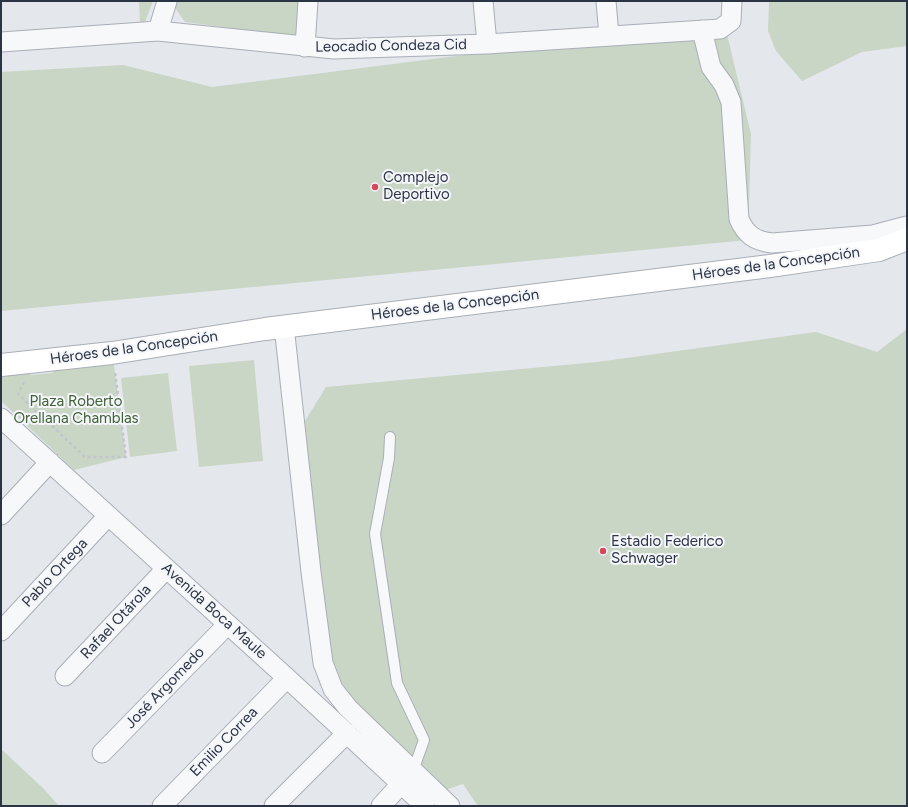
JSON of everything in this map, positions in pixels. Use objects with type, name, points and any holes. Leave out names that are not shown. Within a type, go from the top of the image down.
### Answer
[{"type":"street","points":[[158,31],[167,1]]},
{"type":"street","points":[[305,47],[308,1]]},
{"type":"street","points":[[483,1],[487,44]]},
{"type":"street","points":[[606,1],[609,36]]},
{"type":"street","name":"Leocadio Condeza Cid","points":[[1,42],[158,31],[334,49],[487,44],[720,29],[731,21],[732,1]]},
{"type":"street","points":[[702,30],[711,67],[724,85],[731,102],[739,219],[743,229],[752,237],[761,242],[772,243],[874,235],[907,226]]},
{"type":"street","name":"Héroes de la Concepción","points":[[1,365],[112,354],[284,326],[770,266],[879,250],[907,239]]},
{"type":"street","points":[[284,326],[311,572],[323,662],[333,689],[407,778],[450,806]]},
{"type":"street","name":"Avenida Boca Maule","points":[[1,418],[347,733],[407,778],[425,806]]},
{"type":"street","points":[[1,514],[50,462]]},
{"type":"street","name":"Pablo Ortega","points":[[1,631],[108,516]]},
{"type":"street","name":"Rafael Otárola","points":[[65,676],[166,568]]},
{"type":"street","name":"José Argomedo","points":[[102,753],[228,624]]},
{"type":"street","name":"Emilio Correa","points":[[162,806],[287,678]]},
{"type":"street","points":[[274,806],[347,733]]},
{"type":"street","points":[[381,806],[407,778]]},
{"type":"lane","points":[[390,437],[389,458],[375,534],[397,683],[424,740],[407,778]]},
{"type":"path","points":[[26,377],[18,394],[85,457],[126,457],[112,354]]},
{"type":"green space","points":[[139,1],[153,1],[145,22],[140,22]]},
{"type":"green space","points":[[174,1],[299,1],[297,37],[185,22],[173,5]]},
{"type":"green space","points":[[769,1],[907,1],[907,46],[862,52],[802,81],[776,51],[768,31]]},
{"type":"green space","name":"Complejo Deportivo","points":[[724,22],[751,134],[748,240],[1,311],[1,72],[123,65],[212,87]]},
{"type":"green space","name":"Estadio Federico Schwager","points":[[907,329],[907,806],[478,806],[463,784],[427,796],[327,681],[305,421],[326,387],[597,362],[816,332],[877,352]]},
{"type":"green space","name":"Plaza Roberto Orellana Chamblas","points":[[113,358],[126,457],[74,470],[1,401],[1,372],[25,368],[31,375],[52,373],[60,363]]},
{"type":"green space","points":[[254,360],[263,461],[199,467],[189,366]]},
{"type":"green space","points":[[168,373],[177,451],[130,457],[121,378]]},
{"type":"green space","points":[[1,749],[43,788],[59,806],[1,806]]},
{"type":"place","name":"Complejo Deportivo","points":[[375,187]]},
{"type":"place","name":"Estadio Federico Schwager","points":[[603,551]]}]
